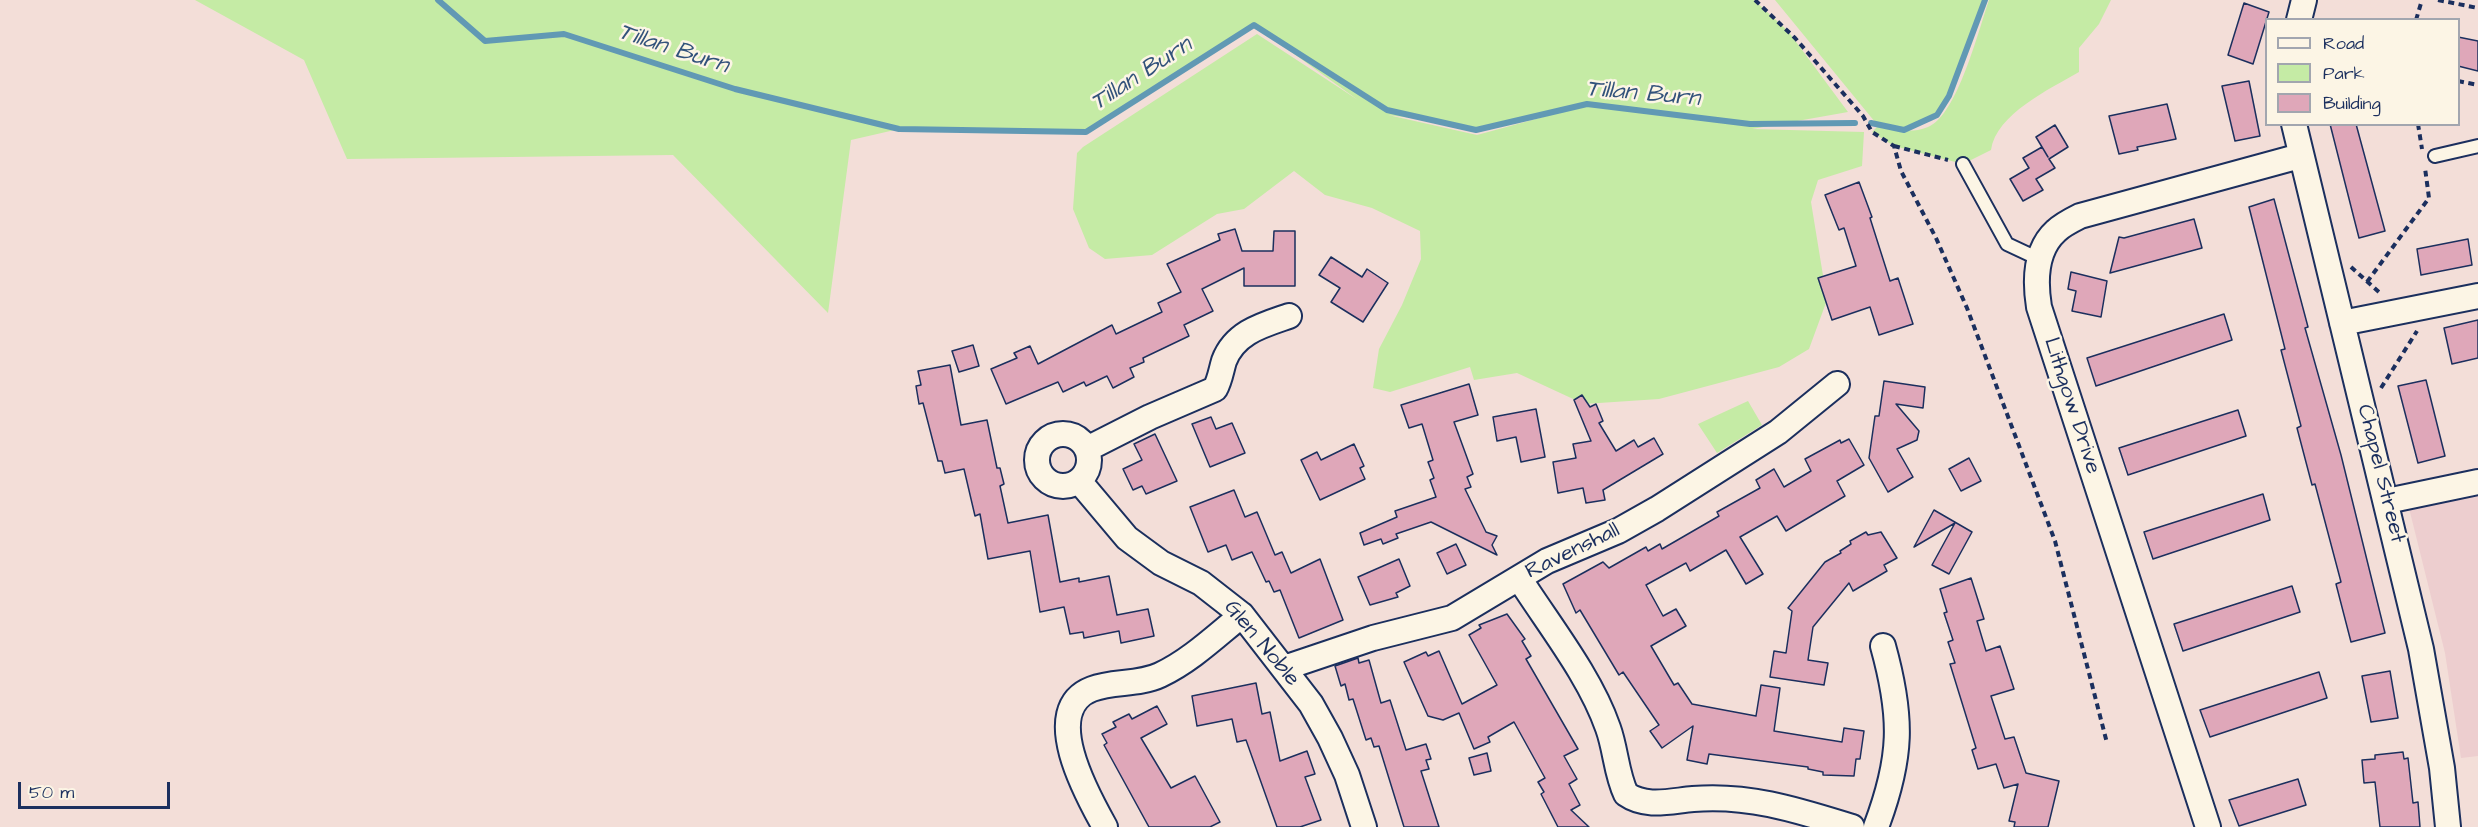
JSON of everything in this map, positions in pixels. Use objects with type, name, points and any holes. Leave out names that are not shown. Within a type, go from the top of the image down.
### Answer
[{"type":"street","points":[[2300,18],[2304,0]]},
{"type":"street","name":"Chapel Street","points":[[2294,126],[2421,649],[2442,768],[2448,827]]},
{"type":"street","name":"Lithgow Drive","points":[[2208,827],[2039,307],[2035,285],[2039,259],[2055,231],[2080,216],[2300,156]]},
{"type":"street","points":[[2342,323],[2478,296]]},
{"type":"street","points":[[1087,448],[1215,389],[1221,377],[1224,361],[1237,340],[1253,328],[1289,316]]},
{"type":"street","name":"Ravenshall","points":[[1284,668],[1373,638],[1452,618],[1546,561],[1618,531],[1657,509],[1778,432],[1838,384]]},
{"type":"street","points":[[1058,434],[1075,437],[1087,448],[1089,466],[1079,481],[1063,486],[1047,481],[1038,467],[1040,450],[1051,437],[1058,434]]},
{"type":"street","name":"Glen Noble","points":[[1079,481],[1128,538],[1161,563],[1201,583],[1242,615],[1311,704],[1347,775],[1364,827]]},
{"type":"street","points":[[2387,501],[2478,482]]},
{"type":"street","points":[[1519,578],[1593,694],[1609,729],[1620,782],[1626,794],[1646,804],[1708,798],[1743,799],[1779,804],[1852,827]]},
{"type":"street","points":[[1105,827],[1078,772],[1068,737],[1070,708],[1078,698],[1092,689],[1159,676],[1200,650],[1242,615]]},
{"type":"street","points":[[1876,827],[1891,787],[1899,737],[1895,687],[1883,646]]},
{"type":"lane","points":[[2435,156],[2478,147]]},
{"type":"lane","points":[[1963,164],[2007,244],[2039,259]]},
{"type":"path","points":[[1755,0],[1795,38],[1863,116],[1872,132],[1894,146],[1963,164]]},
{"type":"path","points":[[2417,18],[2422,0]]},
{"type":"path","points":[[2438,0],[2478,8]]},
{"type":"path","points":[[2460,81],[2478,85]]},
{"type":"path","points":[[2367,282],[2429,198],[2418,126]]},
{"type":"path","points":[[1894,146],[1901,171],[1936,238],[1967,308],[2055,541],[2107,743]]},
{"type":"path","points":[[2324,244],[2399,311]]},
{"type":"path","points":[[2365,413],[2434,305]]},
{"type":"shaded area","points":[[2478,494],[2478,756],[2461,758],[2445,653],[2409,508]]},
{"type":"green space","points":[[195,0],[1754,0],[1788,31],[1848,112],[1752,129],[1864,132],[1862,166],[1818,180],[1811,202],[1827,300],[1809,349],[1779,367],[1659,399],[1584,404],[1517,373],[1474,380],[1470,367],[1390,392],[1373,388],[1379,349],[1402,305],[1421,259],[1420,231],[1372,208],[1325,195],[1294,171],[1244,209],[1217,214],[1152,255],[1105,259],[1089,248],[1073,209],[1077,153],[1257,34],[1358,100],[1254,25],[1086,132],[899,129],[851,140],[828,313],[673,155],[347,159],[304,60]],"holes":[[[1569,110],[1477,135],[1388,115],[1449,123],[1476,130]]]},
{"type":"green space","points":[[1775,0],[1985,0],[1949,96],[1936,116],[1901,129],[1875,122]]},
{"type":"green space","points":[[1989,0],[2111,0],[2099,24],[2079,48],[2079,72],[2013,114],[1995,137],[1991,150],[1963,164],[1894,146],[1872,132],[1878,126],[1897,130],[1915,130],[1928,127],[1939,120],[1966,70]]},
{"type":"green space","points":[[1748,401],[1762,425],[1717,453],[1698,424]]},
{"type":"building","points":[[2244,3],[2269,12],[2265,18],[2253,64],[2228,55]]},
{"type":"building","points":[[2460,37],[2478,41],[2478,71],[2460,66]]},
{"type":"building","points":[[2249,81],[2260,136],[2235,141],[2222,86]]},
{"type":"building","points":[[2167,104],[2176,139],[2137,147],[2138,150],[2119,154],[2109,116]]},
{"type":"building","points":[[2055,125],[2068,147],[2049,159],[2055,168],[2036,179],[2043,190],[2023,201],[2010,179],[2029,168],[2023,158],[2042,147],[2036,137]]},
{"type":"building","points":[[2331,126],[2357,126],[2385,231],[2359,238]]},
{"type":"building","points":[[1859,182],[1872,217],[1870,218],[1890,281],[1898,278],[1913,324],[1879,335],[1870,307],[1832,320],[1818,278],[1856,266],[1844,228],[1839,230],[1825,195]]},
{"type":"building","points":[[2274,199],[2308,327],[2305,328],[2341,455],[2385,633],[2351,642],[2336,584],[2341,582],[2315,484],[2312,485],[2297,428],[2301,426],[2281,350],[2285,349],[2249,207]]},
{"type":"building","points":[[2194,219],[2202,248],[2110,273],[2119,237],[2124,238]]},
{"type":"building","points":[[1235,229],[1242,251],[1273,251],[1274,231],[1295,231],[1295,286],[1244,286],[1244,268],[1202,289],[1213,311],[1184,325],[1189,336],[1143,358],[1144,362],[1130,368],[1134,377],[1113,388],[1107,376],[1086,386],[1084,382],[1063,392],[1058,382],[1006,404],[991,369],[1017,358],[1014,353],[1030,346],[1038,364],[1112,325],[1116,334],[1162,312],[1158,303],[1181,292],[1167,264],[1220,240],[1218,234]]},
{"type":"building","points":[[2468,239],[2472,265],[2421,275],[2417,249]]},
{"type":"building","points":[[1331,257],[1362,277],[1367,269],[1388,283],[1363,322],[1331,302],[1340,288],[1319,275]]},
{"type":"building","points":[[2071,272],[2107,281],[2101,317],[2072,311],[2076,291],[2068,289]]},
{"type":"building","points":[[2224,314],[2232,340],[2096,386],[2087,358]]},
{"type":"building","points":[[2478,320],[2478,358],[2452,364],[2444,328]]},
{"type":"building","points":[[973,345],[979,366],[959,372],[952,351]]},
{"type":"building","points":[[950,365],[961,425],[987,420],[997,468],[1000,468],[1004,484],[1000,486],[1008,523],[1048,515],[1060,582],[1079,578],[1079,582],[1109,576],[1117,615],[1148,609],[1154,636],[1121,643],[1119,631],[1084,638],[1083,632],[1070,634],[1064,607],[1040,612],[1030,551],[988,559],[980,514],[975,516],[964,469],[945,473],[942,461],[938,461],[923,403],[919,404],[916,386],[921,385],[918,371]]},
{"type":"building","points":[[2426,380],[2445,456],[2418,463],[2398,386]]},
{"type":"building","points":[[1884,381],[1925,387],[1923,408],[1896,404],[1919,431],[1917,440],[1897,449],[1913,477],[1888,492],[1869,458],[1875,416],[1879,416]]},
{"type":"building","points":[[1469,384],[1478,415],[1454,422],[1473,474],[1467,477],[1471,487],[1465,489],[1486,532],[1497,536],[1492,545],[1497,555],[1431,522],[1396,534],[1398,538],[1383,544],[1381,539],[1364,545],[1360,533],[1397,517],[1395,511],[1436,497],[1430,480],[1434,478],[1428,462],[1433,460],[1422,424],[1409,428],[1401,405]]},
{"type":"building","points":[[1582,395],[1590,407],[1596,404],[1603,421],[1599,423],[1616,451],[1634,440],[1638,447],[1654,438],[1663,454],[1603,490],[1605,500],[1586,503],[1583,488],[1558,493],[1553,462],[1576,458],[1573,444],[1591,441],[1574,400]]},
{"type":"building","points":[[1536,409],[1545,457],[1521,462],[1516,437],[1497,441],[1493,417]]},
{"type":"building","points":[[2238,410],[2246,436],[2128,475],[2119,448]]},
{"type":"building","points":[[1211,417],[1216,429],[1232,423],[1245,453],[1210,467],[1192,424]]},
{"type":"building","points":[[1155,434],[1177,481],[1146,494],[1142,486],[1133,490],[1123,469],[1142,460],[1134,444]]},
{"type":"building","points":[[1849,439],[1864,465],[1837,481],[1845,496],[1786,531],[1777,516],[1740,537],[1763,574],[1746,584],[1726,550],[1690,571],[1686,563],[1646,585],[1663,616],[1676,609],[1686,626],[1651,646],[1674,685],[1678,683],[1692,704],[1756,716],[1761,685],[1780,688],[1774,731],[1842,742],[1844,728],[1864,731],[1860,759],[1856,759],[1854,776],[1823,775],[1823,772],[1808,769],[1808,767],[1709,754],[1707,764],[1687,760],[1693,726],[1662,748],[1650,731],[1659,725],[1623,672],[1619,675],[1580,610],[1576,613],[1563,584],[1603,562],[1609,568],[1646,547],[1648,551],[1660,544],[1662,549],[1719,516],[1717,512],[1760,488],[1756,480],[1774,469],[1784,487],[1811,471],[1805,459],[1840,440],[1841,443]]},
{"type":"building","points":[[1354,444],[1364,466],[1360,468],[1365,479],[1320,500],[1301,460],[1317,452],[1321,460]]},
{"type":"building","points":[[1969,458],[1981,481],[1961,491],[1949,469]]},
{"type":"building","points":[[1234,490],[1245,517],[1257,512],[1275,555],[1282,552],[1291,573],[1320,559],[1343,620],[1299,638],[1280,590],[1274,592],[1269,581],[1266,582],[1252,552],[1232,560],[1226,545],[1208,552],[1190,507]]},
{"type":"building","points":[[2263,494],[2270,520],[2153,559],[2144,532]]},
{"type":"building","points":[[1934,510],[1972,532],[1949,574],[1932,565],[1955,523],[1914,547]]},
{"type":"building","points":[[1866,532],[1868,535],[1881,532],[1897,558],[1884,565],[1887,571],[1853,591],[1849,583],[1813,627],[1808,660],[1828,663],[1824,685],[1770,677],[1774,651],[1786,653],[1792,611],[1788,608],[1825,562],[1841,553],[1840,551],[1851,544],[1850,541]]},
{"type":"building","points":[[1456,544],[1466,565],[1447,574],[1437,553]]},
{"type":"building","points":[[1399,559],[1410,586],[1396,593],[1398,597],[1370,605],[1358,577]]},
{"type":"building","points":[[1971,578],[1984,619],[1977,621],[1986,651],[2000,646],[2014,689],[1991,696],[2005,739],[2014,737],[2026,773],[2059,781],[2048,827],[2014,827],[2015,822],[2009,821],[2018,784],[2004,788],[1996,764],[1978,769],[1972,750],[1976,748],[1950,664],[1955,663],[1948,642],[1953,640],[1944,613],[1947,612],[1940,589]]},
{"type":"building","points":[[2292,586],[2300,612],[2183,651],[2174,624]]},
{"type":"building","points":[[1507,614],[1525,639],[1522,641],[1531,656],[1526,659],[1578,749],[1564,756],[1577,779],[1569,784],[1580,805],[1571,810],[1589,827],[1558,827],[1541,794],[1544,792],[1538,782],[1545,778],[1514,722],[1488,737],[1490,742],[1474,749],[1459,713],[1443,720],[1428,716],[1404,662],[1426,652],[1428,656],[1439,651],[1462,704],[1497,685],[1469,635],[1481,628],[1479,625]]},
{"type":"building","points":[[1358,658],[1359,663],[1369,660],[1381,703],[1390,700],[1406,750],[1426,744],[1431,759],[1426,760],[1429,769],[1421,771],[1439,827],[1404,827],[1379,746],[1374,747],[1371,738],[1366,740],[1353,699],[1349,700],[1345,684],[1341,686],[1335,666]]},
{"type":"building","points":[[2390,671],[2398,718],[2371,722],[2362,676]]},
{"type":"building","points":[[2319,672],[2327,698],[2210,737],[2200,710]]},
{"type":"building","points":[[1256,683],[1262,714],[1270,712],[1280,761],[1307,751],[1315,774],[1305,777],[1321,820],[1300,827],[1277,827],[1246,740],[1237,742],[1232,719],[1197,726],[1192,696]]},
{"type":"building","points":[[1157,706],[1167,724],[1141,738],[1171,788],[1195,776],[1220,822],[1210,827],[1149,827],[1104,745],[1107,743],[1102,734],[1116,727],[1113,722],[1129,714],[1132,719]]},
{"type":"building","points":[[2403,752],[2404,759],[2408,758],[2413,803],[2418,802],[2420,827],[2380,827],[2375,782],[2364,783],[2362,760],[2375,759],[2375,755]]},
{"type":"building","points":[[1487,753],[1491,771],[1474,775],[1469,758]]},
{"type":"building","points":[[2298,779],[2306,805],[2239,826],[2229,800]]},
{"type":"waterway","name":"Tillan Burn","points":[[438,0],[485,41],[564,34],[735,89],[899,129],[1086,132],[1254,25],[1387,110],[1476,130],[1587,104],[1750,124],[1855,123]]},
{"type":"waterway","name":"Tillan Burn","points":[[1871,123],[1904,130],[1937,115],[1949,96],[1985,0]]}]
